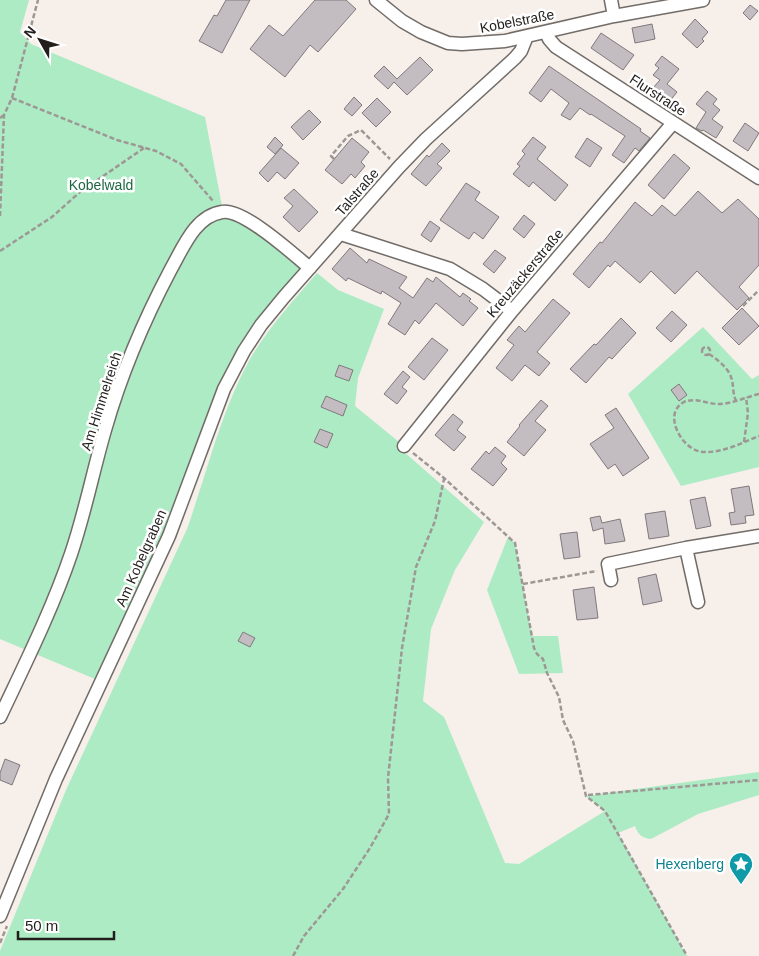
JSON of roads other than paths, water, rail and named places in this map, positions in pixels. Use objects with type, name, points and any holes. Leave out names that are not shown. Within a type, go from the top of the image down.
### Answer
[{"type":"street","name":"Kobelstraße","points":[[376,0],[413,28],[434,38],[448,43],[482,44],[546,32],[614,16],[703,0]]},
{"type":"street","points":[[611,0],[614,16]]},
{"type":"street","name":"Flurstraße","points":[[546,32],[556,47],[759,178]]},
{"type":"street","name":"Talstraße","points":[[512,311],[483,288],[450,269],[341,234],[426,139],[515,58],[521,51],[527,36]]},
{"type":"street","name":"Kreuzäckerstraße","points":[[404,446],[512,311],[673,124]]},
{"type":"street","name":"Am Himmelreich","points":[[0,717],[71,555],[112,405],[140,333],[157,295],[188,238],[203,221],[223,212],[231,212],[247,219],[310,268]]},
{"type":"street","name":"Am Kobelgraben","points":[[0,916],[56,779],[169,536],[229,377],[262,326],[341,234]]},
{"type":"street","points":[[610,575],[608,564],[686,548],[759,536]]},
{"type":"street","points":[[686,548],[698,602]]},
{"type":"place","name":"Hexenberg","points":[[741,885]]},
{"type":"park label","name":"Kobelwald","points":[[101,185]]}]
